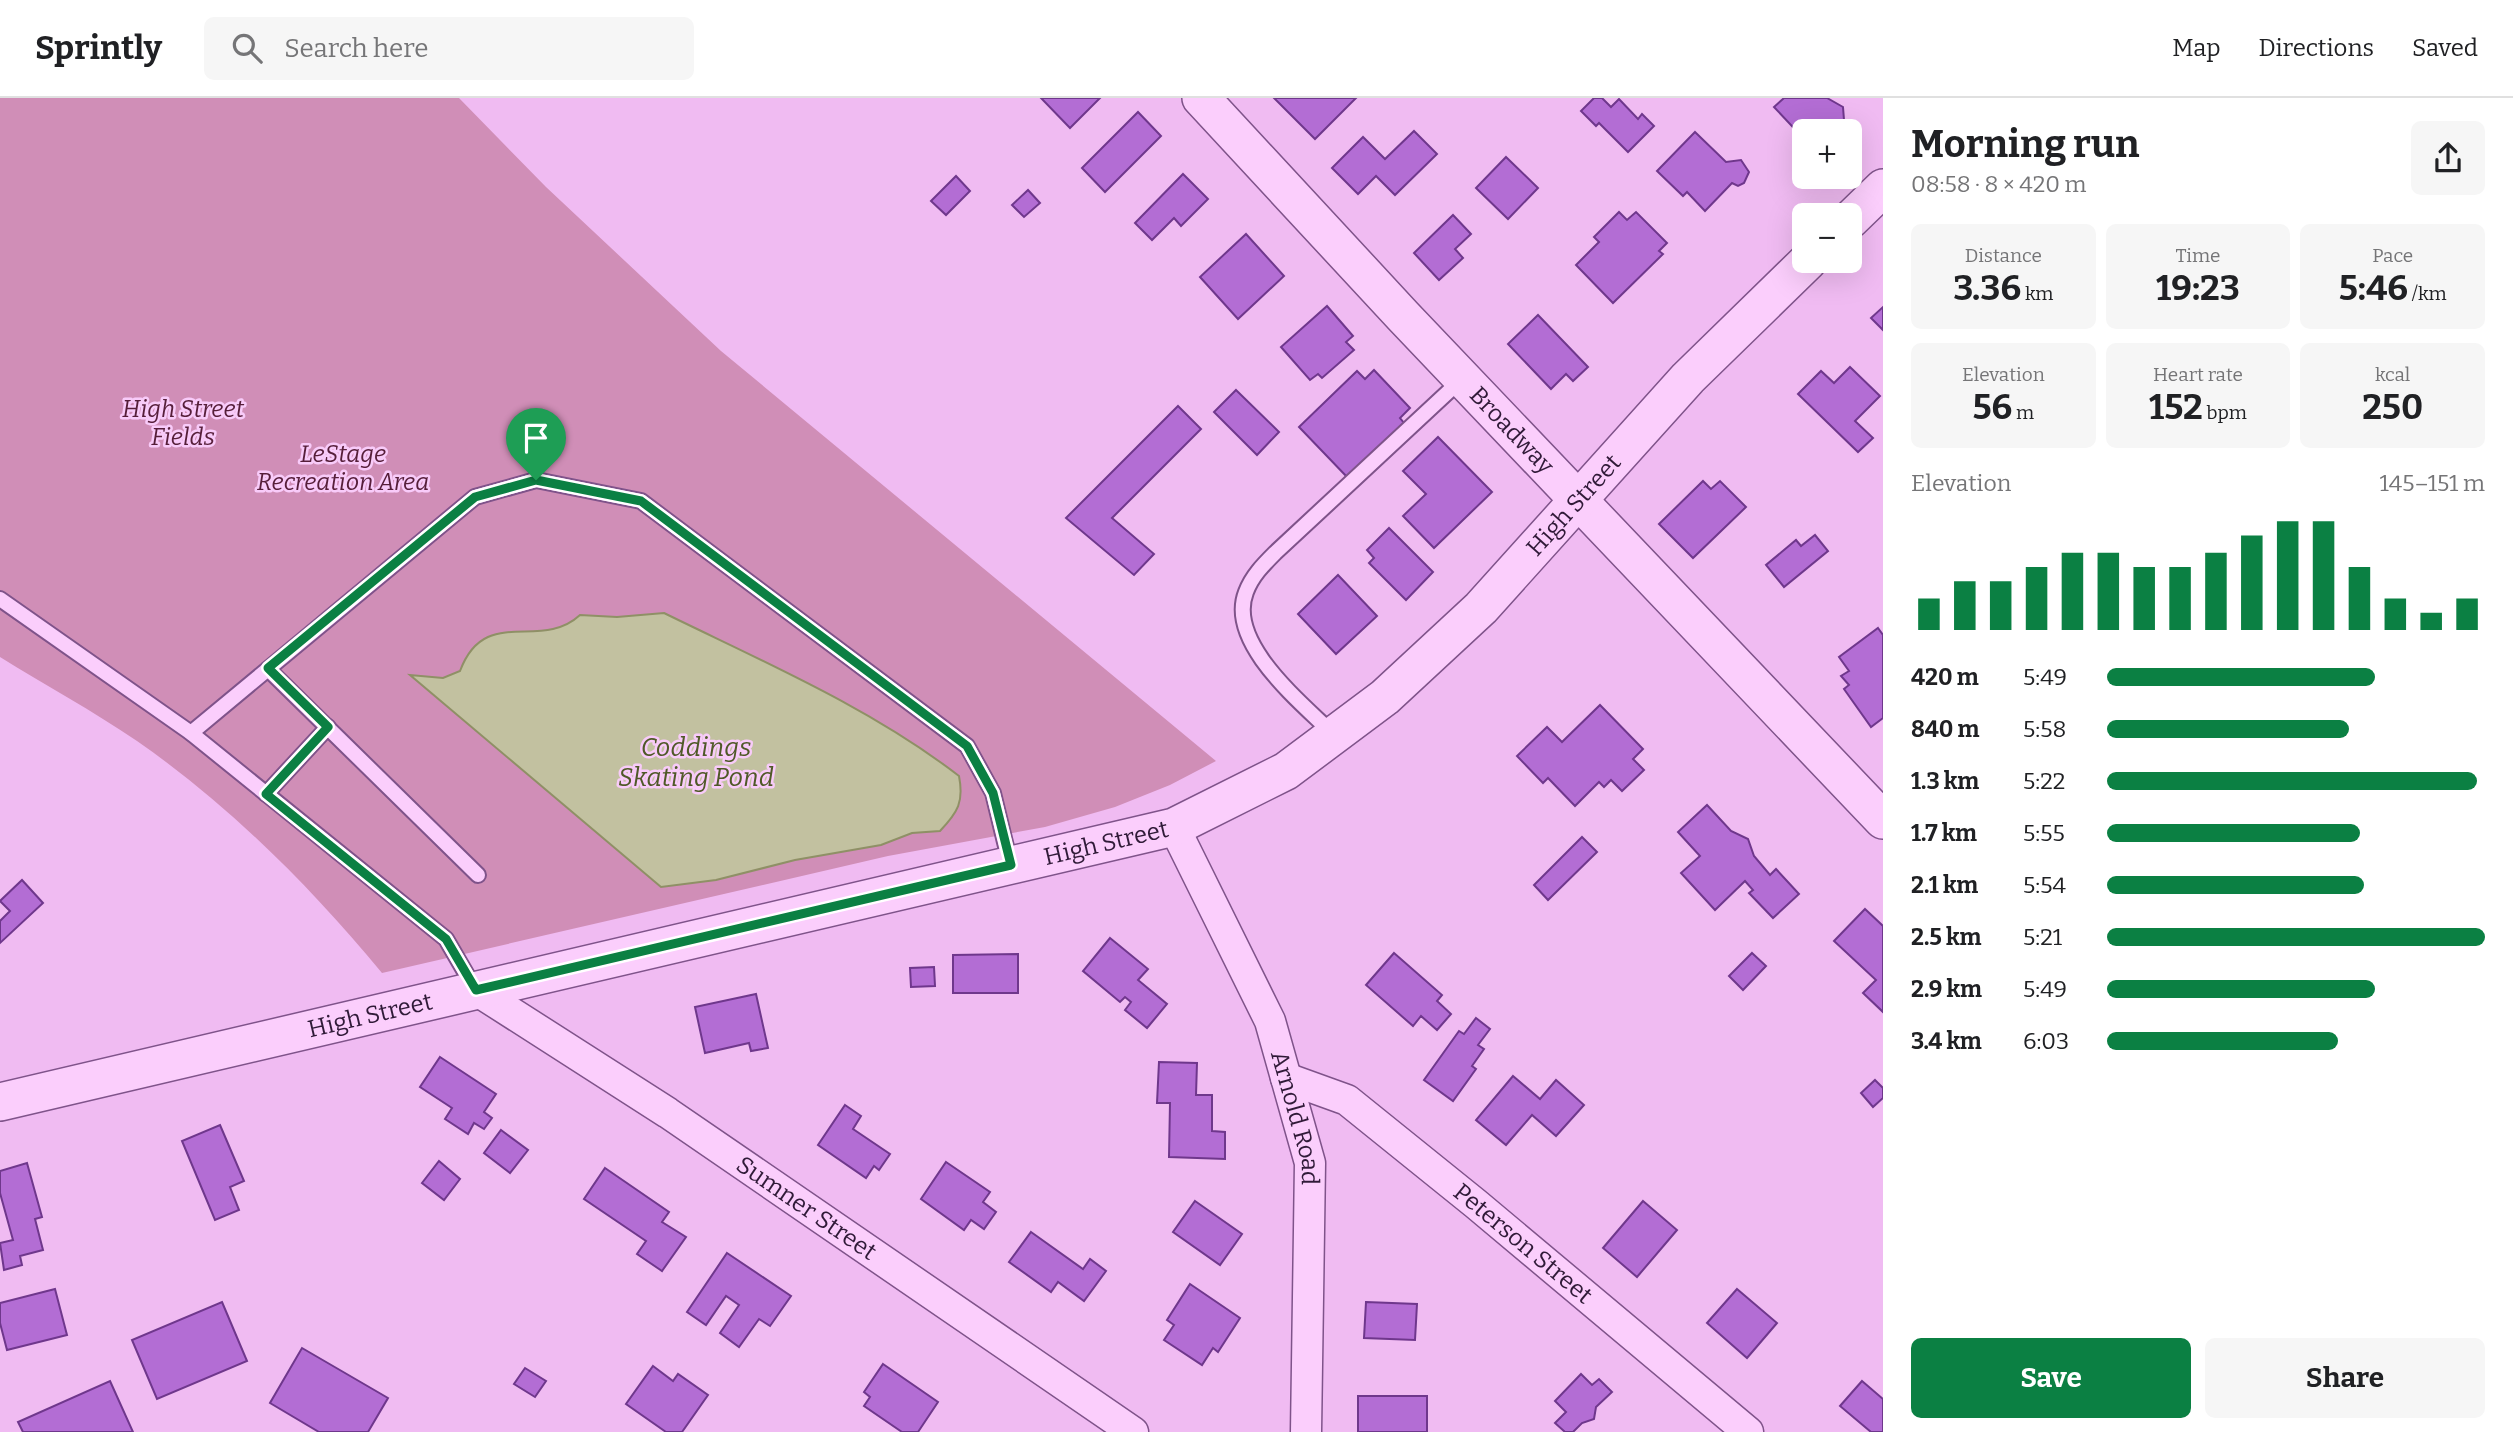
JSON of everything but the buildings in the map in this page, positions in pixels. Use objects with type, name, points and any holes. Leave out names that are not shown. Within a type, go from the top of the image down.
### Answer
[{"type":"street","name":"Broadway","points":[[1201,98],[1462,378],[1883,820]]},
{"type":"street","points":[[1862,208],[1883,188]]},
{"type":"street","name":"High Street","points":[[0,1102],[1174,827],[1286,771],[1385,697],[1481,608],[1688,378],[1796,273]]},
{"type":"street","name":"Arnold Road","points":[[1174,827],[1270,1021],[1310,1163],[1306,1432]]},
{"type":"street","name":"Sumner Street","points":[[476,990],[667,1113],[1133,1432]]},
{"type":"street","name":"Peterson Street","points":[[1286,1078],[1347,1100],[1748,1432]]},
{"type":"lane","points":[[1334,735],[1257,655],[1244,622],[1244,595],[1254,575],[1275,553],[1462,378]]},
{"type":"lane","points":[[191,733],[475,497],[536,480],[641,501],[967,746],[993,793],[1011,865]]},
{"type":"lane","points":[[0,598],[191,733],[446,939],[476,990]]},
{"type":"lane","points":[[268,668],[478,875]]},
{"type":"lane","points":[[266,794],[328,727]]},
{"type":"green space","name":"LeStage Recreation Area","points":[[0,98],[459,98],[546,187],[721,351],[1216,761],[1170,785],[1115,807],[1045,827],[888,856],[382,973],[297,878],[204,792],[137,741],[0,657]]},
{"type":"water","name":"Coddings Skating Pond","points":[[664,613],[816,687],[925,751],[959,776],[960,800],[951,818],[940,831],[912,833],[881,845],[795,860],[716,880],[661,887],[410,675],[443,678],[460,671],[471,651],[484,639],[498,634],[548,630],[564,625],[580,615],[617,617]]},
{"type":"route","points":[[536,480],[641,501],[967,746],[993,793],[1011,865],[476,990],[446,939],[266,794],[328,727],[268,668],[475,497],[536,480]]},
{"type":"park label","name":"High Street Fields","points":[[183,423]]}]
